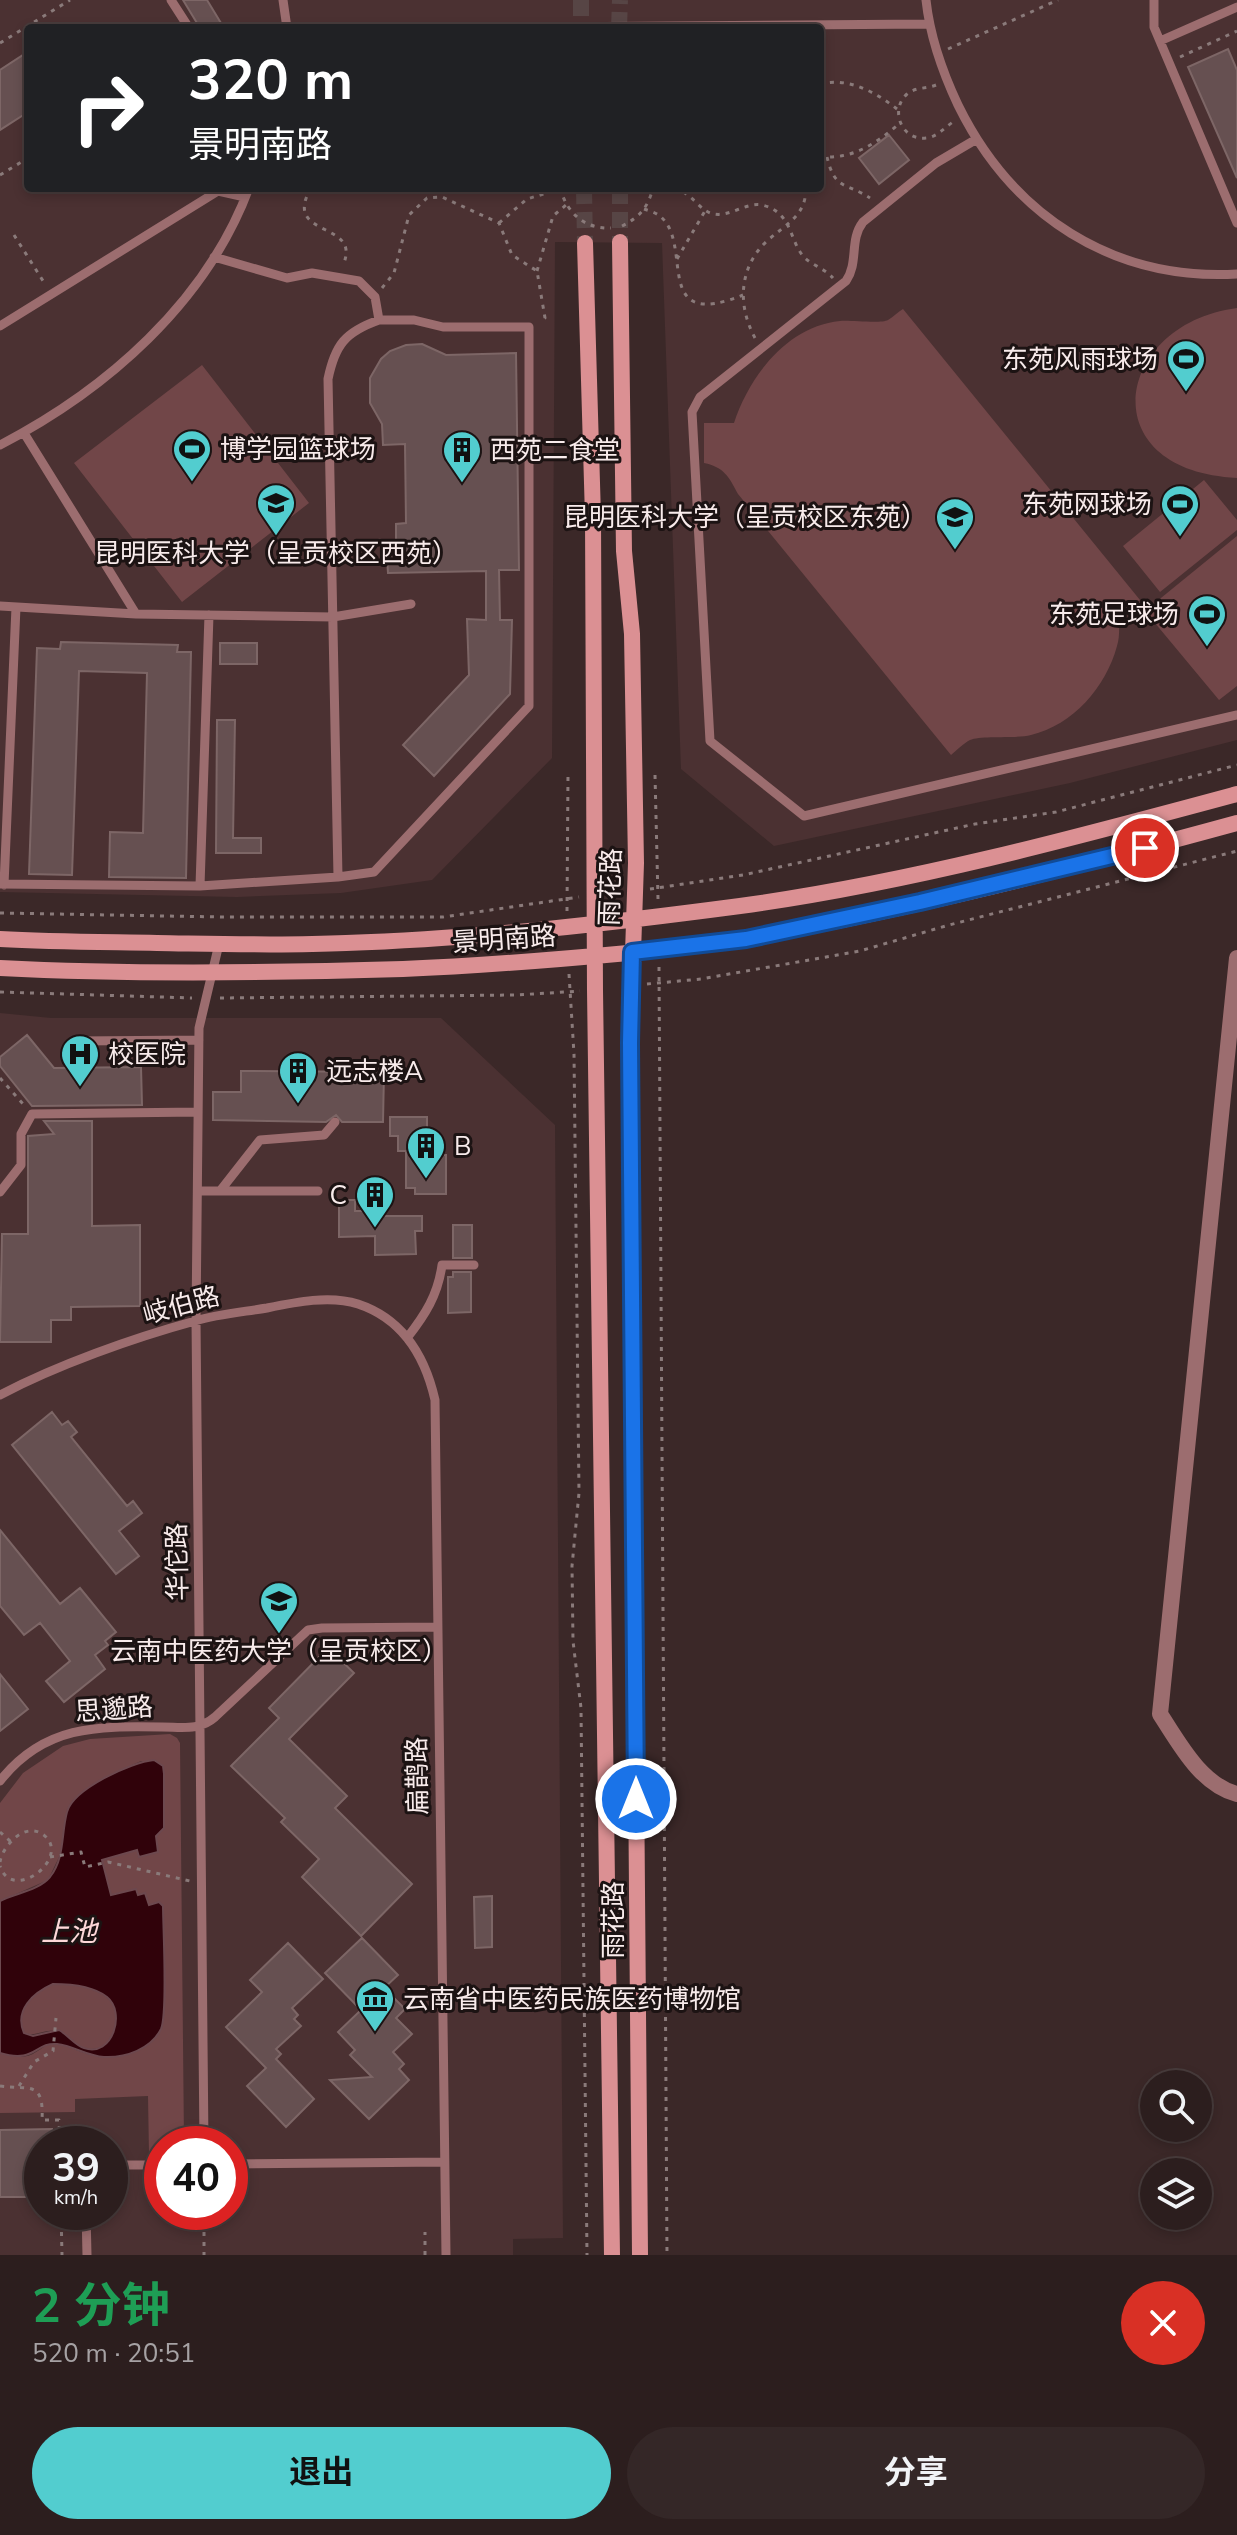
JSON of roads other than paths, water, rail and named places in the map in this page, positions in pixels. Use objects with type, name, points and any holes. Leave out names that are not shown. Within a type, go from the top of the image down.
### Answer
[{"type":"street","name":"雨花路","points":[[620,242],[624,551],[632,634],[636,891],[630,1043],[640,2255]]},
{"type":"street","name":"雨花路","points":[[585,243],[593,517],[594,895],[612,2255]]},
{"type":"street","name":"景明南路","points":[[0,939],[219,944],[347,943],[658,916],[742,905],[914,874],[1107,829],[1237,794]]},
{"type":"street","name":"景明南路","points":[[0,968],[212,973],[508,965],[659,950],[746,939],[920,902],[1237,823]]},
{"type":"street","points":[[1237,958],[1233,1042],[1160,1714],[1195,1765],[1225,1791],[1237,1794]]},
{"type":"lane","points":[[171,0],[186,24]]},
{"type":"lane","points":[[283,0],[286,24]]},
{"type":"lane","points":[[926,0],[929,24],[946,81],[975,140],[1011,187],[1046,219],[1091,246],[1128,262],[1212,275],[1237,274]]},
{"type":"lane","points":[[1154,0],[1154,27],[1237,223]]},
{"type":"lane","points":[[1160,41],[1237,7]]},
{"type":"lane","points":[[824,25],[929,24]]},
{"type":"lane","points":[[975,140],[936,163],[855,231],[853,267],[846,281],[700,397],[692,412],[709,735],[713,745],[800,814],[808,815],[1237,715]]},
{"type":"lane","points":[[0,326],[216,192]]},
{"type":"lane","points":[[0,445],[47,421],[98,384],[146,342],[191,290],[214,257],[247,192]]},
{"type":"lane","points":[[214,257],[287,278],[312,273],[359,281],[375,297],[379,320]]},
{"type":"lane","points":[[16,607],[2,884],[200,886],[338,877],[374,872],[529,706],[529,327],[443,327],[414,320],[379,320],[352,332],[334,353],[328,379],[338,877]]},
{"type":"lane","points":[[24,433],[136,614]]},
{"type":"lane","points":[[0,606],[136,614],[333,617],[411,604]]},
{"type":"lane","points":[[200,886],[209,615]]},
{"type":"lane","name":"华佗路","points":[[204,2126],[196,1320],[199,1028],[219,944]]},
{"type":"lane","points":[[78,1041],[199,1040]]},
{"type":"lane","points":[[0,1192],[21,1165],[21,1134],[32,1114],[198,1112]]},
{"type":"lane","points":[[220,1191],[260,1140],[324,1135],[335,1122]]},
{"type":"lane","points":[[198,1191],[318,1191]]},
{"type":"lane","points":[[407,1338],[428,1311],[439,1286],[442,1265],[474,1265]]},
{"type":"lane","name":"岐伯路","points":[[0,1395],[60,1368],[196,1320],[306,1301],[332,1300],[356,1303],[381,1314]]},
{"type":"lane","name":"扁鹊路","points":[[381,1314],[415,1347],[428,1372],[435,1400],[446,2255]]},
{"type":"lane","points":[[200,1727],[215,1717],[308,1630],[437,1627]]},
{"type":"lane","name":"思邈路","points":[[0,1781],[37,1747],[73,1731],[114,1726],[200,1727]]},
{"type":"lane","points":[[248,2164],[444,2162]]},
{"type":"lane","points":[[86,2230],[87,2255]]},
{"type":"water","name":"上池","points":[[154,1760],[163,1766],[164,1828],[156,1836],[158,1852],[139,1857],[137,1850],[102,1860],[111,1895],[136,1889],[138,1895],[145,1893],[149,1905],[159,1902],[163,1906],[165,1989],[161,2029],[144,2047],[121,2056],[98,2056],[57,2044],[21,2056],[0,2053],[0,1901],[33,1889],[50,1877],[60,1854],[67,1812],[80,1794],[118,1771]],"holes":[[[53,1984],[81,1986],[107,1997],[116,2013],[114,2032],[109,2040],[94,2049],[78,2045],[59,2030],[33,2036],[24,2033],[22,2017],[27,2003]]]},
{"type":"tunnel","points":[[581,0],[581,24]]},
{"type":"tunnel","points":[[619,24],[620,0]]},
{"type":"tunnel","points":[[584,192],[585,243]]},
{"type":"tunnel","points":[[620,192],[620,242]]},
{"type":"place","name":"东苑风雨球场","points":[[1186,393]]},
{"type":"place","name":"博学园篮球场","points":[[192,483]]},
{"type":"place","name":"西苑二食堂","points":[[462,484]]},
{"type":"place","name":"昆明医科大学（呈贡校区西苑）","points":[[276,537]]},
{"type":"place","name":"东苑网球场","points":[[1180,538]]},
{"type":"place","name":"昆明医科大学（呈贡校区东苑）","points":[[955,551]]},
{"type":"place","name":"东苑足球场","points":[[1207,648]]},
{"type":"place","name":"校医院","points":[[80,1088]]},
{"type":"place","name":"远志楼A","points":[[298,1105]]},
{"type":"place","name":"B","points":[[426,1180]]},
{"type":"place","name":"C","points":[[375,1229]]},
{"type":"place","name":"云南中医药大学（呈贡校区）","points":[[279,1635]]},
{"type":"place","name":"云南省中医药民族医药博物馆","points":[[375,2033]]}]
